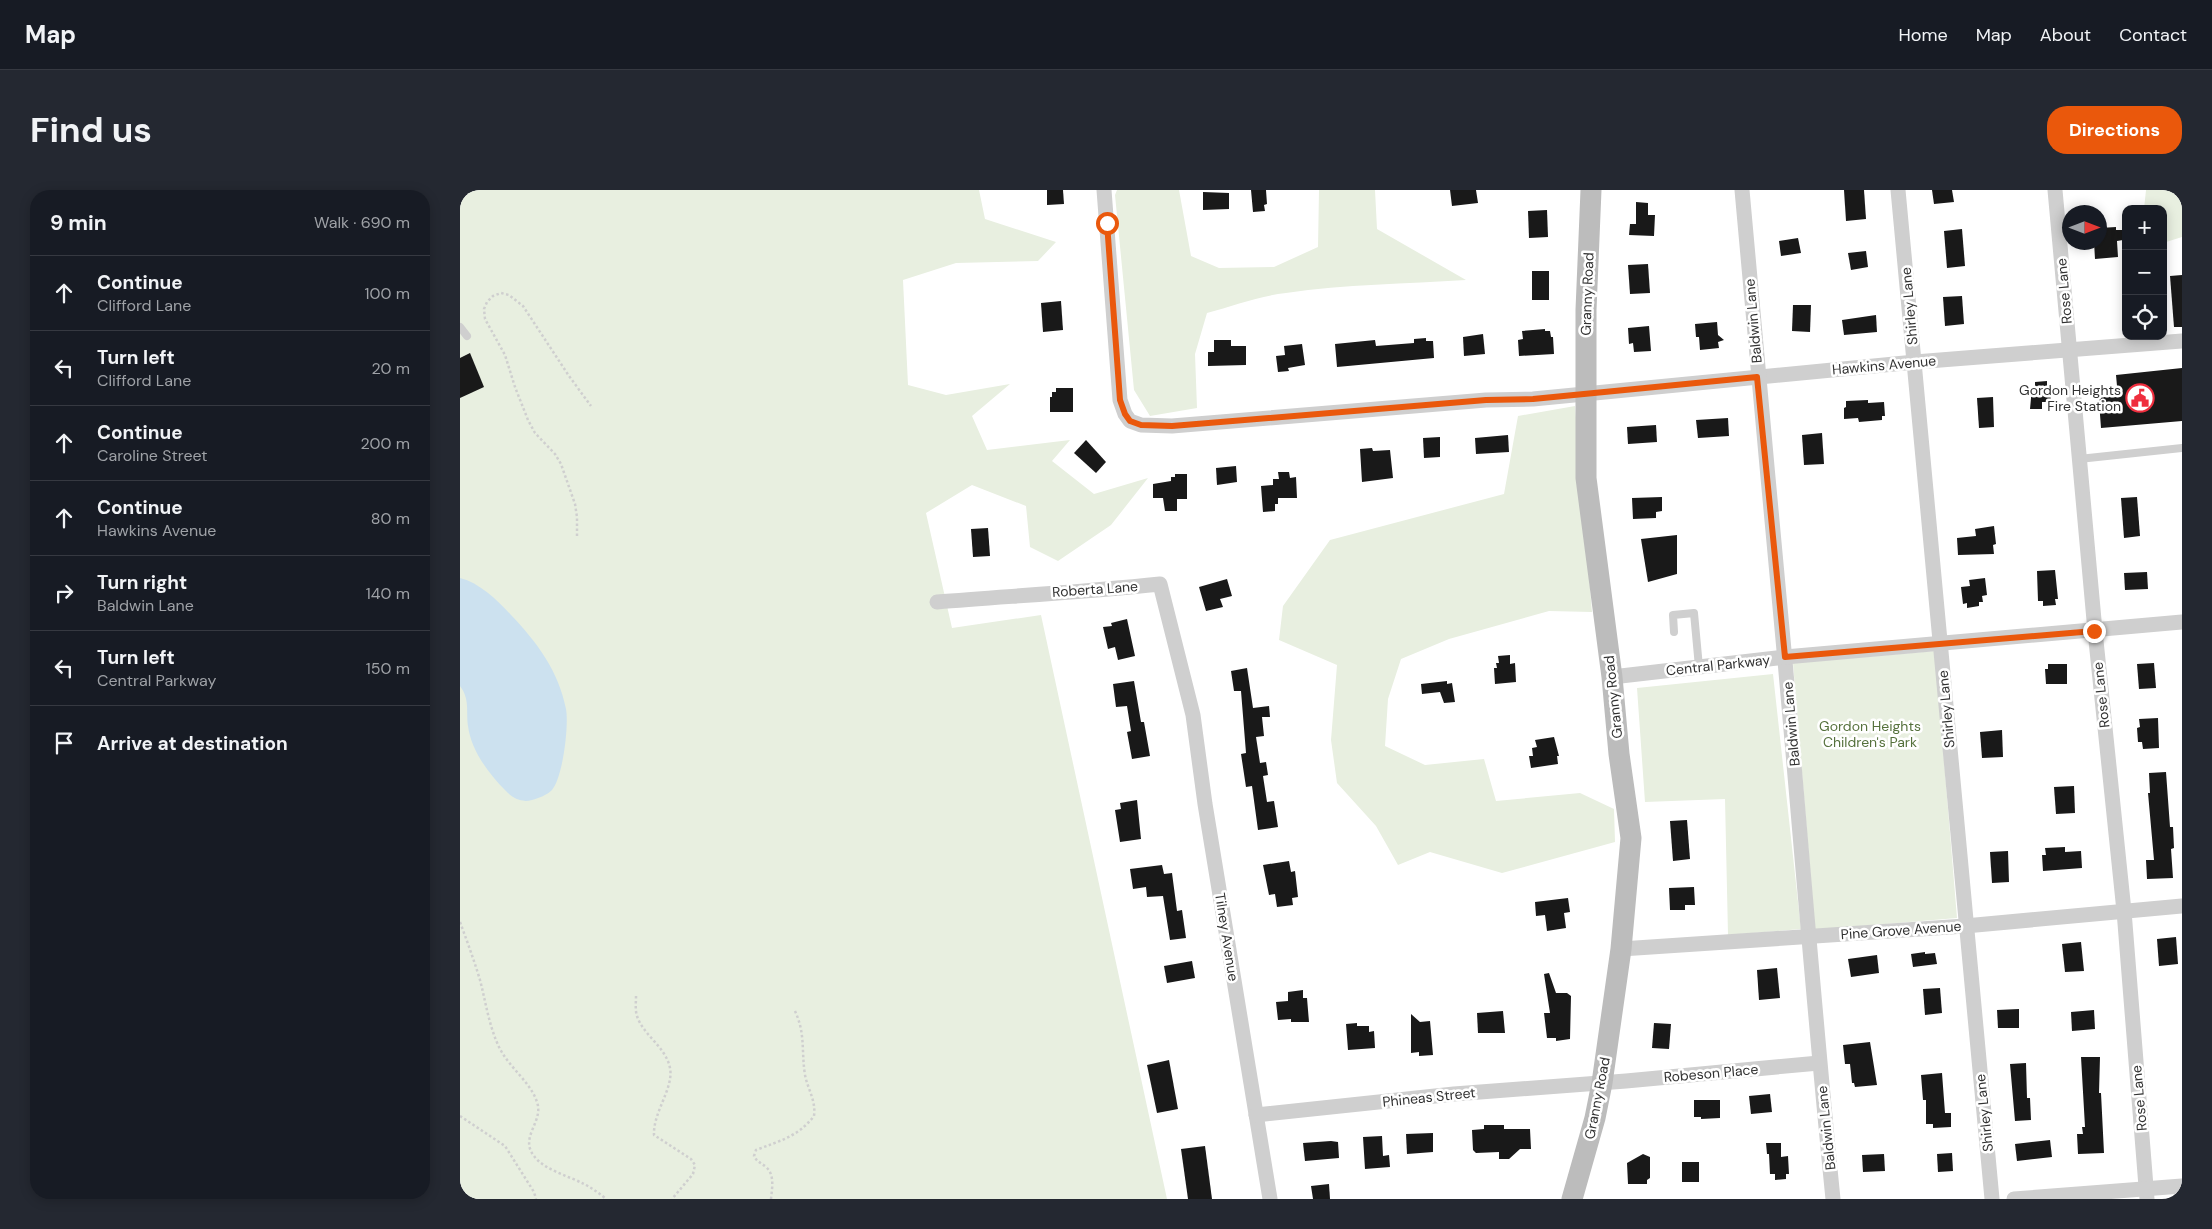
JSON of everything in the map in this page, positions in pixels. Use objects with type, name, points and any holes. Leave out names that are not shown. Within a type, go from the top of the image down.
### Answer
[{"type":"street","name":"Hawkins Avenue","points":[[1104,190],[1120,400],[1125,414],[1130,421],[1141,425],[1172,426],[1486,400],[1533,399],[1914,362],[2182,341]]},
{"type":"street","name":"Granny Road","points":[[1572,1199],[1595,1118],[1602,1082],[1620,949],[1631,838],[1586,478],[1591,190]]},
{"type":"street","name":"Baldwin Lane","points":[[1742,190],[1757,377],[1785,657],[1810,936],[1819,1063],[1833,1199]]},
{"type":"street","name":"Shirley Lane","points":[[1898,190],[1965,926],[1992,1199]]},
{"type":"street","name":"Rose Lane","points":[[2055,190],[2094,631],[2124,911],[2147,1194]]},
{"type":"street","name":"Roberta Lane","points":[[937,602],[1160,584],[1183,675]]},
{"type":"street","name":"Central Parkway","points":[[1612,677],[1785,657],[2182,622]]},
{"type":"street","name":"Tilney Avenue","points":[[1183,675],[1193,715],[1205,804],[1270,1199]]},
{"type":"street","name":"Pine Grove Avenue","points":[[1620,949],[1965,926],[2182,906]]},
{"type":"street","name":"Robeson Place","points":[[1602,1082],[1819,1063]]},
{"type":"street","name":"Phineas Street","points":[[1256,1115],[1454,1094],[1602,1082]]},
{"type":"street","points":[[2014,1199],[2147,1194],[2182,1186]]},
{"type":"lane","points":[[460,327],[467,336]]},
{"type":"lane","points":[[2079,459],[2182,448]]},
{"type":"lane","points":[[1674,632],[1672,615],[1694,613],[1699,667]]},
{"type":"path","points":[[577,536],[578,517],[561,464],[555,454],[535,433],[528,420],[505,355],[485,319],[484,309],[486,302],[493,296],[502,293],[518,300],[535,321],[569,376],[592,406]]},
{"type":"path","points":[[460,922],[473,958],[488,1018],[497,1043],[508,1063],[538,1104],[536,1122],[528,1142],[530,1150],[535,1158],[546,1166],[585,1184],[606,1199]]},
{"type":"path","points":[[636,996],[636,1014],[639,1022],[660,1049],[670,1068],[666,1088],[654,1125],[654,1134],[663,1142],[691,1159],[695,1165],[694,1174],[672,1199]]},
{"type":"path","points":[[771,1199],[773,1183],[771,1173],[766,1167],[757,1162],[754,1156],[756,1150],[781,1142],[800,1130],[814,1116],[813,1097],[805,1076],[803,1036],[800,1022],[794,1009]]},
{"type":"path","points":[[460,1116],[505,1146],[531,1187],[536,1199]]},
{"type":"green space","points":[[460,190],[979,190],[985,219],[1056,242],[1038,261],[956,263],[903,280],[908,385],[946,395],[1010,384],[972,416],[987,450],[1070,440],[1052,461],[1094,494],[1148,478],[1111,525],[1058,561],[1030,547],[1026,506],[972,485],[926,513],[952,628],[1041,615],[1167,1199],[460,1199]]},
{"type":"green space","points":[[1117,190],[1179,190],[1191,256],[1219,268],[1274,267],[1318,247],[1319,190],[1375,190],[1377,229],[1466,280],[1353,286],[1276,294],[1207,313],[1195,354],[1197,408],[1150,416],[1134,390],[1115,195]]},
{"type":"green space","points":[[2146,190],[2182,190],[2182,237],[2167,242],[2167,205],[2144,205]]},
{"type":"green space","points":[[1575,406],[1592,612],[1549,611],[1449,639],[1401,659],[1388,699],[1385,746],[1425,765],[1484,759],[1496,801],[1580,793],[1614,809],[1615,842],[1502,873],[1430,852],[1398,865],[1376,826],[1337,783],[1331,740],[1337,665],[1279,640],[1283,606],[1330,540],[1504,494],[1518,416]]},
{"type":"green space","name":"Gordon Heights Children's Park","points":[[1935,651],[1957,918],[1815,930],[1793,663]]},
{"type":"green space","points":[[1773,674],[1801,929],[1728,935],[1725,799],[1645,802],[1637,688]]},
{"type":"water","points":[[460,578],[467,580],[488,593],[521,625],[546,658],[563,695],[567,727],[559,774],[552,790],[532,800],[524,801],[517,799],[499,783],[487,769],[470,735],[466,700],[460,686]]},
{"type":"building","points":[[1047,190],[1063,190],[1064,204],[1047,205]]},
{"type":"building","points":[[1251,190],[1266,190],[1267,204],[1264,205],[1265,211],[1253,212]]},
{"type":"building","points":[[1450,190],[1476,190],[1478,203],[1452,206]]},
{"type":"building","points":[[1844,190],[1864,190],[1866,219],[1846,221]]},
{"type":"building","points":[[1932,190],[1952,190],[1954,202],[1934,204]]},
{"type":"building","points":[[1203,192],[1229,193],[1229,209],[1203,210]]},
{"type":"building","points":[[1636,202],[1648,203],[1648,215],[1655,215],[1654,236],[1629,235],[1630,224],[1636,224]]},
{"type":"building","points":[[1547,210],[1548,237],[1529,238],[1528,211]]},
{"type":"building","points":[[2116,227],[2116,230],[2122,230],[2122,240],[2117,241],[2118,257],[2095,259],[2094,250],[2107,250],[2107,228]]},
{"type":"building","points":[[1962,229],[1965,266],[1947,268],[1944,231]]},
{"type":"building","points":[[1798,238],[1801,253],[1781,256],[1779,241]]},
{"type":"building","points":[[1866,251],[1868,267],[1851,270],[1848,253]]},
{"type":"building","points":[[1648,264],[1650,293],[1630,294],[1628,265]]},
{"type":"building","points":[[1532,271],[1549,271],[1549,300],[1532,300]]},
{"type":"building","points":[[2182,275],[2182,327],[2174,327],[2170,276]]},
{"type":"building","points":[[1962,296],[1964,324],[1945,326],[1943,297]]},
{"type":"building","points":[[1061,301],[1063,330],[1043,332],[1041,303]]},
{"type":"building","points":[[1793,305],[1811,305],[1810,332],[1792,331]]},
{"type":"building","points":[[1876,315],[1877,332],[1844,335],[1842,320]]},
{"type":"building","points":[[1717,322],[1718,335],[1724,340],[1718,342],[1719,348],[1700,350],[1695,324]]},
{"type":"building","points":[[1649,326],[1651,351],[1634,352],[1633,343],[1629,344],[1628,328]]},
{"type":"building","points":[[1545,329],[1545,331],[1550,331],[1551,337],[1553,337],[1554,354],[1519,356],[1518,340],[1523,339],[1522,331]]},
{"type":"building","points":[[1483,334],[1485,354],[1464,356],[1463,337]]},
{"type":"building","points":[[1426,338],[1426,341],[1433,341],[1434,358],[1337,367],[1335,344],[1375,340],[1376,346],[1414,343],[1414,339]]},
{"type":"building","points":[[1214,340],[1231,340],[1231,346],[1246,346],[1246,365],[1208,366],[1208,352],[1214,352]]},
{"type":"building","points":[[1302,344],[1305,365],[1288,368],[1289,371],[1278,372],[1276,356],[1285,355],[1284,346]]},
{"type":"building","points":[[470,353],[484,387],[460,398],[460,358]]},
{"type":"building","name":"Gordon Heights Fire Station","points":[[2182,368],[2182,421],[2101,428],[2098,388],[2117,386],[2116,375]]},
{"type":"building","points":[[2047,381],[2047,387],[2050,387],[2051,402],[2042,402],[2042,409],[2030,409],[2032,387],[2035,387],[2035,382]]},
{"type":"building","points":[[1056,388],[1073,388],[1073,412],[1050,412],[1050,397],[1052,397],[1052,392],[1056,392]]},
{"type":"building","points":[[1993,397],[1994,427],[1979,428],[1977,398]]},
{"type":"building","points":[[1868,400],[1868,403],[1884,402],[1885,416],[1882,416],[1882,420],[1859,422],[1858,418],[1844,419],[1846,401]]},
{"type":"building","points":[[1728,418],[1729,436],[1698,438],[1696,420]]},
{"type":"building","points":[[1656,425],[1657,442],[1628,444],[1627,427]]},
{"type":"building","points":[[1822,433],[1824,464],[1804,465],[1802,435]]},
{"type":"building","points":[[1508,435],[1509,452],[1476,454],[1475,438]]},
{"type":"building","points":[[1440,437],[1440,457],[1424,458],[1423,438]]},
{"type":"building","points":[[1086,440],[1106,462],[1096,473],[1074,453]]},
{"type":"building","points":[[1372,448],[1373,451],[1390,450],[1393,478],[1362,482],[1360,449]]},
{"type":"building","points":[[1236,466],[1237,482],[1217,485],[1216,468]]},
{"type":"building","points":[[1278,472],[1289,472],[1290,478],[1296,477],[1297,498],[1278,498],[1278,504],[1275,504],[1275,511],[1263,512],[1261,486],[1273,485],[1273,479],[1279,479]]},
{"type":"building","points":[[1175,474],[1187,474],[1187,499],[1177,499],[1177,511],[1165,511],[1163,498],[1153,498],[1153,484],[1171,481],[1171,477],[1175,477]]},
{"type":"building","points":[[1662,497],[1662,511],[1656,512],[1656,518],[1633,519],[1632,498]]},
{"type":"building","points":[[2137,497],[2140,536],[2124,538],[2121,498]]},
{"type":"building","points":[[1994,526],[1996,544],[1993,545],[1994,554],[1958,555],[1957,538],[1976,536],[1975,529]]},
{"type":"building","points":[[988,528],[990,556],[973,557],[971,529]]},
{"type":"building","points":[[1677,535],[1677,574],[1648,582],[1641,539]]},
{"type":"building","points":[[2055,570],[2058,599],[2055,599],[2056,605],[2043,606],[2043,601],[2038,601],[2037,571]]},
{"type":"building","points":[[2147,572],[2148,589],[2125,590],[2124,573]]},
{"type":"building","points":[[1985,578],[1987,595],[1982,596],[1983,602],[1979,602],[1979,606],[1967,608],[1967,603],[1963,604],[1961,587],[1970,586],[1969,580]]},
{"type":"building","points":[[1227,579],[1232,596],[1220,599],[1223,607],[1206,611],[1199,587]]},
{"type":"building","points":[[1127,619],[1135,656],[1118,660],[1115,647],[1108,649],[1103,627],[1112,626],[1111,623]]},
{"type":"building","points":[[1510,655],[1510,664],[1515,663],[1516,682],[1495,684],[1494,668],[1497,668],[1496,663],[1499,663],[1498,656]]},
{"type":"building","points":[[2154,663],[2156,688],[2139,689],[2137,664]]},
{"type":"building","points":[[2048,664],[2067,664],[2067,684],[2046,684],[2045,669],[2048,669]]},
{"type":"building","points":[[1247,668],[1253,708],[1269,706],[1270,717],[1262,717],[1264,736],[1256,737],[1260,763],[1266,762],[1268,775],[1263,776],[1267,802],[1274,801],[1278,827],[1258,830],[1252,786],[1246,787],[1241,754],[1246,753],[1241,691],[1234,691],[1231,671]]},
{"type":"building","points":[[1134,681],[1141,722],[1144,722],[1150,756],[1132,759],[1127,732],[1131,731],[1127,706],[1116,707],[1113,684]]},
{"type":"building","points":[[1447,681],[1447,684],[1452,683],[1455,702],[1444,703],[1440,692],[1422,694],[1421,684]]},
{"type":"building","points":[[2158,718],[2159,748],[2143,749],[2142,742],[2138,742],[2137,728],[2140,727],[2139,719]]},
{"type":"building","points":[[2002,730],[2003,757],[1982,758],[1980,732]]},
{"type":"building","points":[[1554,737],[1559,756],[1557,756],[1558,764],[1531,768],[1529,756],[1533,756],[1532,748],[1537,747],[1535,740]]},
{"type":"building","points":[[2166,772],[2170,827],[2173,827],[2174,848],[2171,849],[2173,878],[2147,879],[2146,860],[2154,860],[2148,793],[2150,793],[2149,773]]},
{"type":"building","points":[[2074,786],[2075,813],[2056,814],[2054,787]]},
{"type":"building","points":[[1137,800],[1141,839],[1120,842],[1115,810],[1121,809],[1120,803]]},
{"type":"building","points":[[1687,820],[1690,859],[1673,861],[1670,821]]},
{"type":"building","points":[[2065,847],[2065,852],[2081,851],[2082,868],[2043,871],[2042,855],[2046,855],[2045,848]]},
{"type":"building","points":[[2008,851],[2009,882],[1992,883],[1990,852]]},
{"type":"building","points":[[1289,861],[1291,872],[1295,871],[1298,897],[1292,898],[1293,905],[1277,907],[1275,894],[1269,895],[1263,865]]},
{"type":"building","points":[[1162,865],[1164,874],[1172,873],[1177,911],[1182,910],[1186,938],[1170,940],[1163,896],[1147,897],[1146,887],[1133,889],[1130,869]]},
{"type":"building","points":[[1694,887],[1695,905],[1685,905],[1685,910],[1670,910],[1669,888]]},
{"type":"building","points":[[1568,898],[1570,912],[1564,913],[1566,928],[1547,931],[1545,915],[1536,916],[1535,902]]},
{"type":"building","points":[[2176,937],[2178,964],[2159,966],[2157,939]]},
{"type":"building","points":[[2081,942],[2084,971],[2065,972],[2062,944]]},
{"type":"building","points":[[1925,952],[1925,954],[1935,953],[1937,964],[1913,967],[1911,954]]},
{"type":"building","points":[[1877,955],[1879,973],[1851,977],[1848,959]]},
{"type":"building","points":[[1192,961],[1195,978],[1167,983],[1164,966]]},
{"type":"building","points":[[1777,968],[1780,998],[1759,1000],[1757,970]]},
{"type":"building","points":[[1549,973],[1556,993],[1567,993],[1571,996],[1570,1039],[1556,1041],[1556,1038],[1547,1038],[1544,1013],[1550,1013],[1544,974]]},
{"type":"building","points":[[1940,988],[1942,1013],[1925,1015],[1923,989]]},
{"type":"building","points":[[1303,990],[1303,998],[1307,998],[1309,1022],[1291,1022],[1291,1019],[1278,1020],[1276,1002],[1288,1001],[1288,992]]},
{"type":"building","points":[[2019,1009],[2019,1028],[1998,1028],[1997,1010]]},
{"type":"building","points":[[2094,1010],[2095,1029],[2072,1031],[2071,1012]]},
{"type":"building","points":[[1503,1011],[1505,1033],[1478,1033],[1477,1013]]},
{"type":"building","points":[[1411,1014],[1420,1022],[1430,1021],[1433,1055],[1419,1056],[1419,1052],[1411,1053]]},
{"type":"building","points":[[1357,1023],[1357,1026],[1369,1026],[1369,1032],[1374,1031],[1375,1048],[1348,1050],[1346,1024]]},
{"type":"building","points":[[1654,1023],[1671,1024],[1669,1049],[1652,1048]]},
{"type":"building","points":[[1870,1042],[1877,1085],[1855,1087],[1854,1083],[1852,1083],[1850,1064],[1845,1064],[1843,1045]]},
{"type":"building","points":[[2081,1057],[2100,1057],[2099,1093],[2101,1093],[2104,1153],[2078,1154],[2077,1134],[2083,1134],[2082,1127],[2085,1127]]},
{"type":"building","points":[[1169,1060],[1178,1109],[1157,1113],[1147,1065]]},
{"type":"building","points":[[2026,1063],[2027,1098],[2030,1098],[2031,1120],[2015,1121],[2010,1064]]},
{"type":"building","points":[[1942,1073],[1945,1113],[1951,1113],[1951,1127],[1933,1128],[1933,1124],[1926,1124],[1926,1100],[1923,1100],[1921,1075]]},
{"type":"building","points":[[1770,1094],[1772,1112],[1751,1114],[1749,1096]]},
{"type":"building","points":[[1694,1100],[1720,1100],[1720,1118],[1701,1119],[1701,1117],[1694,1117]]},
{"type":"building","points":[[1484,1125],[1504,1125],[1504,1129],[1530,1129],[1531,1149],[1520,1149],[1509,1159],[1499,1159],[1499,1152],[1476,1153],[1473,1150],[1472,1130],[1484,1129]]},
{"type":"building","points":[[1433,1133],[1433,1152],[1407,1154],[1406,1134]]},
{"type":"building","points":[[1382,1136],[1383,1156],[1389,1155],[1390,1167],[1365,1169],[1363,1137]]},
{"type":"building","points":[[2050,1140],[2052,1157],[2017,1161],[2015,1144]]},
{"type":"building","points":[[1338,1142],[1339,1158],[1305,1161],[1303,1143]]},
{"type":"building","points":[[1766,1143],[1781,1143],[1781,1157],[1788,1156],[1789,1174],[1786,1174],[1786,1179],[1775,1180],[1775,1174],[1770,1174],[1769,1154],[1767,1154]]},
{"type":"building","points":[[1205,1146],[1212,1199],[1188,1199],[1181,1149]]},
{"type":"building","points":[[1952,1153],[1953,1171],[1938,1172],[1937,1154]]},
{"type":"building","points":[[1643,1154],[1650,1157],[1650,1178],[1647,1180],[1647,1184],[1628,1184],[1627,1163]]},
{"type":"building","points":[[1884,1154],[1885,1171],[1863,1172],[1862,1155]]},
{"type":"building","points":[[1682,1162],[1699,1162],[1699,1182],[1682,1182]]},
{"type":"building","points":[[1329,1184],[1330,1199],[1313,1199],[1311,1186]]},
{"type":"place","name":"Gordon Heights Fire Station","points":[[2140,398]]},
{"type":"route","points":[[1107,223],[1120,400],[1125,414],[1130,421],[1141,425],[1204,425],[1404,407],[1436,406],[1486,400],[1533,399],[1757,377],[1785,657],[2094,631]]}]
